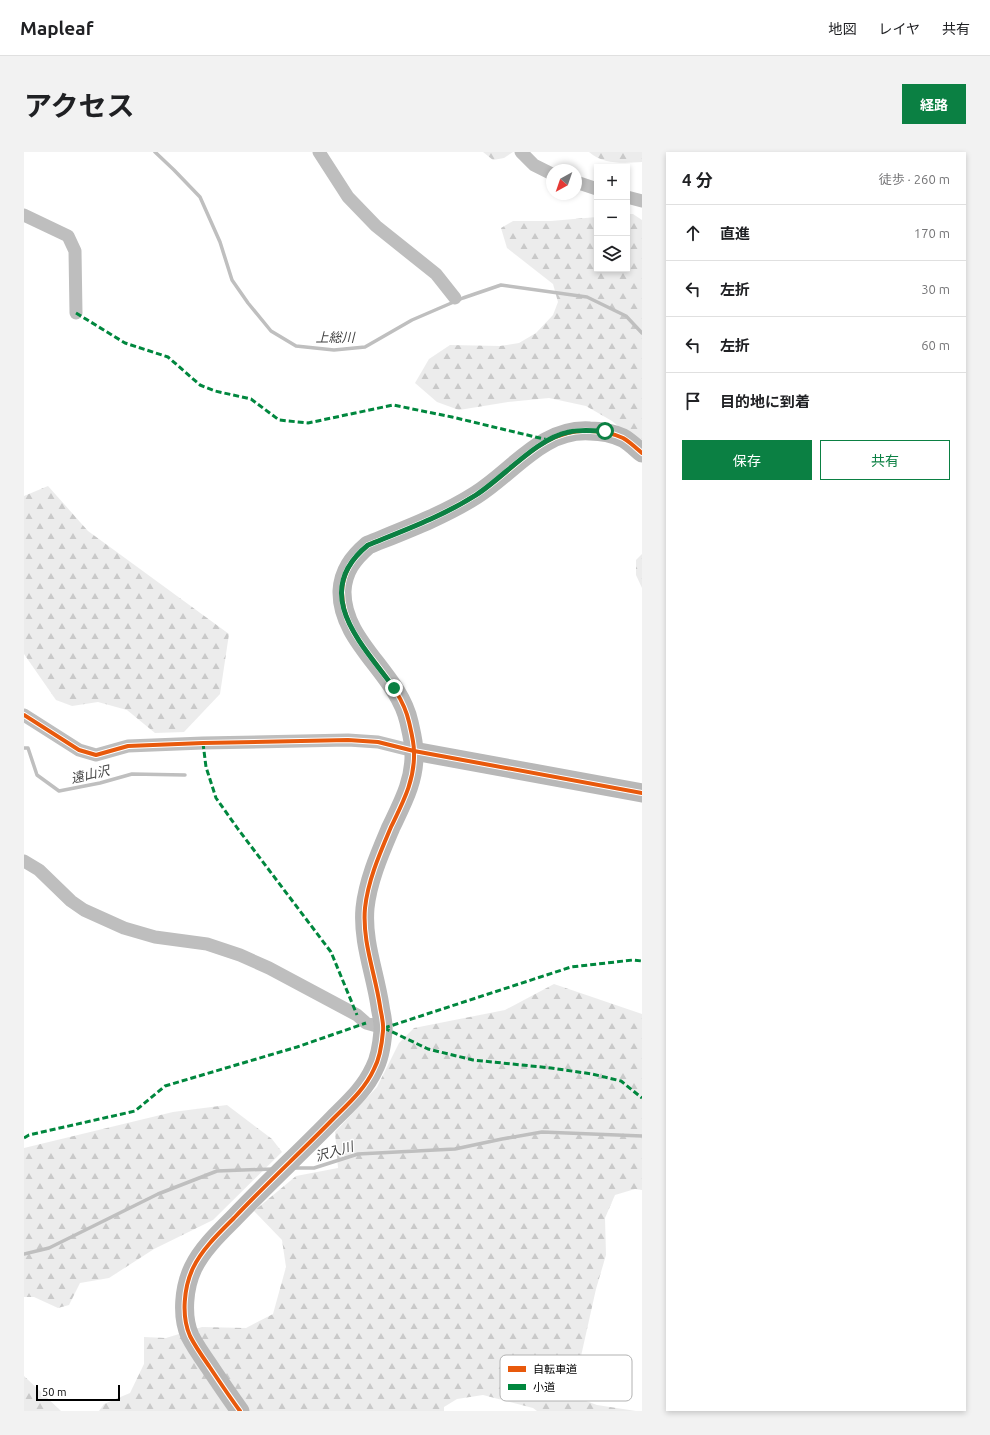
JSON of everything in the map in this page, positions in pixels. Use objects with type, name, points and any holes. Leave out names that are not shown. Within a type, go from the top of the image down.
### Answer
[{"type":"street","points":[[319,152],[348,197],[376,226],[436,274],[455,298]]},
{"type":"street","points":[[521,152],[534,165],[546,171]]},
{"type":"street","points":[[582,184],[594,188]]},
{"type":"street","points":[[630,198],[642,201]]},
{"type":"street","points":[[24,215],[68,236],[75,251],[76,313]]},
{"type":"street","points":[[240,1411],[190,1335],[185,1314],[187,1287],[194,1267],[214,1239],[249,1202],[357,1096],[375,1069],[384,1028],[377,985],[366,942],[366,908],[373,873],[391,828],[408,793],[414,751],[408,719],[394,688],[355,635],[346,617],[342,603],[343,581],[349,566],[358,553],[368,545],[449,511],[478,494],[548,440],[567,432],[580,430],[605,431],[624,438],[642,453]]},
{"type":"street","points":[[24,715],[79,750],[96,755],[128,746],[348,740],[378,742],[414,751],[642,793]]},
{"type":"street","points":[[24,861],[39,870],[71,901],[84,910],[124,928],[155,937],[208,944],[240,955],[269,968],[357,1016],[366,1023],[384,1028]]},
{"type":"green space","points":[[483,152],[513,152],[504,158],[493,160]]},
{"type":"green space","points":[[589,152],[642,152],[642,162],[621,163],[608,161]]},
{"type":"green space","points":[[630,214],[633,214],[642,220],[642,446],[612,421],[586,406],[549,398],[508,402],[459,410],[437,402],[415,383],[429,359],[450,345],[500,346],[519,343],[536,333],[553,315],[558,302],[553,284],[507,248],[501,228],[513,221],[551,221],[594,217],[594,272],[630,272]]},
{"type":"green space","points":[[48,486],[88,531],[229,634],[220,694],[184,732],[155,733],[127,710],[98,702],[72,706],[56,700],[24,654],[24,496]]},
{"type":"green space","points":[[642,554],[642,588],[636,575],[636,560]]},
{"type":"green space","points":[[554,984],[642,1014],[642,1190],[635,1189],[615,1195],[605,1218],[606,1255],[596,1289],[581,1355],[500,1355],[500,1399],[483,1395],[457,1399],[444,1407],[444,1411],[99,1411],[104,1404],[130,1393],[144,1364],[144,1337],[166,1338],[202,1327],[246,1328],[273,1314],[286,1267],[282,1240],[254,1211],[296,1176],[338,1168],[335,1132],[377,1087],[399,1043],[414,1028],[505,1010]]},
{"type":"green space","points":[[227,1105],[272,1139],[282,1152],[213,1220],[154,1249],[109,1278],[80,1283],[69,1305],[58,1308],[34,1297],[24,1297],[24,1148],[173,1112]]},
{"type":"green space","points":[[24,1376],[61,1411],[24,1411]]},
{"type":"green space","points":[[506,1401],[586,1401],[597,1405],[636,1411],[537,1411],[533,1408]]},
{"type":"waterway","name":"上総川","points":[[155,152],[200,197],[220,242],[232,280],[248,303],[271,331],[296,346],[334,350],[365,347],[412,320],[463,298],[501,285],[587,297],[626,316],[642,333]]},
{"type":"waterway","name":"遠山沢","points":[[24,748],[28,748],[37,775],[59,791],[100,783],[132,774],[185,775]]},
{"type":"waterway","name":"沢入川","points":[[293,1168],[314,1168],[358,1154],[455,1149],[542,1132],[642,1136]]},
{"type":"waterway","name":"沢入川","points":[[24,1254],[49,1248],[158,1194],[217,1171],[273,1169]]},
{"type":"marked path","points":[[76,313],[125,343],[168,357],[200,385],[215,391],[251,399],[279,420],[308,423],[393,405],[452,417],[548,440]]},
{"type":"marked path","points":[[203,743],[206,767],[216,798],[331,952],[357,1015]]},
{"type":"marked path","points":[[384,1028],[571,967],[633,960],[642,961]]},
{"type":"marked path","points":[[24,1138],[29,1135],[135,1111],[165,1086],[297,1047],[366,1023]]},
{"type":"marked path","points":[[384,1028],[428,1049],[473,1060],[551,1068],[592,1074],[621,1081],[642,1098]]},
{"type":"cycle path","points":[[240,1411],[201,1355],[187,1328],[185,1320],[185,1302],[187,1284],[193,1268],[201,1254],[217,1235],[361,1090],[376,1065],[382,1040],[383,1022],[365,933],[365,908],[375,867],[391,827],[404,800],[413,772],[414,748],[409,722],[403,704],[394,688],[350,626],[344,609],[342,591],[344,577],[353,560],[368,545],[424,522],[463,503],[490,485],[529,453],[557,436],[573,432],[599,431],[623,438],[642,453]]},
{"type":"cycle path","points":[[24,715],[79,750],[96,755],[128,746],[348,740],[378,742],[414,751],[642,793]]},
{"type":"route","points":[[394,688],[355,635],[346,617],[342,603],[343,581],[349,566],[358,553],[368,545],[421,524],[449,511],[478,494],[548,440],[567,432],[580,430],[605,431]]}]
